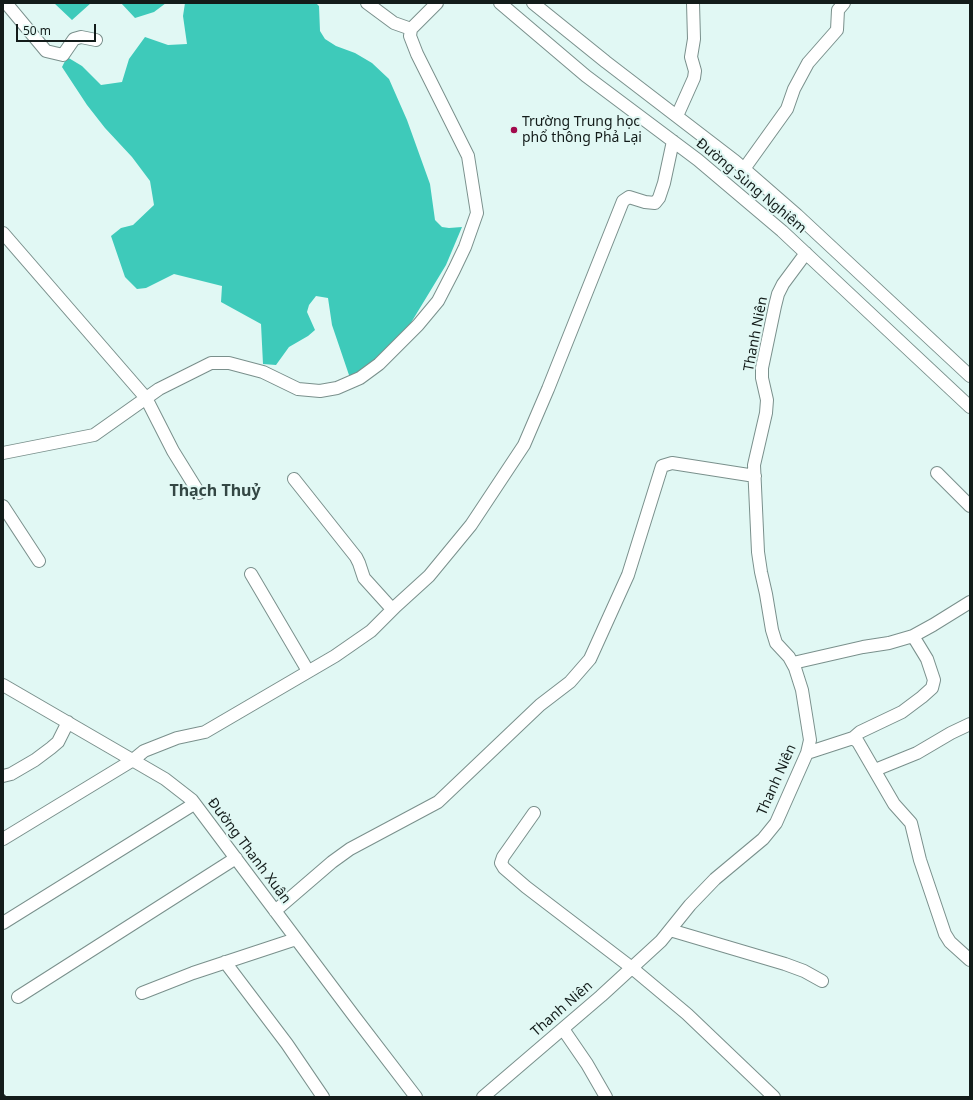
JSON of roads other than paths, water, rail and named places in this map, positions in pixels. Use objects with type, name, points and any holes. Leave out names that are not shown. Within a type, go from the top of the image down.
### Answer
[{"type":"street","points":[[6,3],[46,51],[63,55],[74,39],[81,37],[96,40]]},
{"type":"street","points":[[367,3],[394,23],[411,29]]},
{"type":"street","points":[[3,453],[94,435],[159,389],[211,363],[229,363],[263,372],[298,389],[320,391],[337,388],[360,378],[379,364],[418,325],[438,301],[465,247],[477,213],[468,156],[417,54],[410,36],[411,29],[437,3]]},
{"type":"street","name":"Đường Sùng Nghiêm","points":[[500,3],[586,76],[698,160],[737,192],[806,253],[970,407]]},
{"type":"street","name":"Đường Sùng Nghiêm","points":[[533,3],[606,62],[744,169],[797,215],[970,376]]},
{"type":"street","points":[[677,116],[694,78],[695,71],[691,57],[694,39],[693,3]]},
{"type":"street","points":[[744,169],[787,109],[794,89],[808,63],[838,30],[838,10],[844,3]]},
{"type":"street","points":[[3,840],[133,760],[144,751],[170,740],[205,732],[335,656],[371,631],[429,576],[471,526],[524,445],[623,201],[629,197],[645,202],[655,203],[659,198],[664,183],[672,141]]},
{"type":"street","points":[[3,233],[146,398],[173,450],[199,493]]},
{"type":"street","name":"Thanh Niên","points":[[483,1097],[632,968],[661,941],[690,905],[715,879],[763,839],[776,823],[807,753],[810,740],[804,698],[796,668],[789,656],[776,643],[772,630],[758,552],[754,465],[766,414],[767,400],[762,378],[762,368],[775,306],[778,294],[783,284],[806,253]]},
{"type":"street","points":[[275,910],[332,862],[350,849],[438,802],[540,705],[570,682],[590,659],[628,575],[662,466],[672,463],[755,476]]},
{"type":"street","points":[[937,473],[970,506]]},
{"type":"street","points":[[294,479],[356,557],[364,578],[392,610]]},
{"type":"street","points":[[3,506],[39,561]]},
{"type":"street","points":[[251,574],[308,671]]},
{"type":"street","points":[[793,664],[863,647],[889,643],[913,636],[970,602]]},
{"type":"street","points":[[807,753],[853,738],[860,732],[902,712],[932,688],[934,680],[927,659],[913,636]]},
{"type":"street","name":"Đường Thanh Xuân","points":[[3,685],[165,779],[192,800],[296,940],[416,1097]]},
{"type":"street","points":[[3,776],[11,774],[35,760],[51,748],[58,742],[68,722]]},
{"type":"street","points":[[875,770],[917,753],[951,733],[970,724]]},
{"type":"street","points":[[853,738],[858,742],[894,804],[911,823],[920,860],[946,934],[950,942],[970,960]]},
{"type":"street","points":[[3,922],[194,804]]},
{"type":"street","points":[[534,813],[503,857],[501,863],[504,868],[526,887],[632,968],[687,1014],[774,1097]]},
{"type":"street","points":[[18,997],[236,858]]},
{"type":"street","points":[[670,930],[785,964],[822,981]]},
{"type":"street","points":[[142,993],[193,973],[296,940]]},
{"type":"street","points":[[225,962],[287,1044],[323,1097]]},
{"type":"street","points":[[563,1029],[587,1064],[606,1097]]},
{"type":"place","name":"Trường Trung học phổ thông Phả Lại","points":[[514,130]]},
{"type":"district","name":"Thạch Thuỷ","points":[[215,491]]}]
